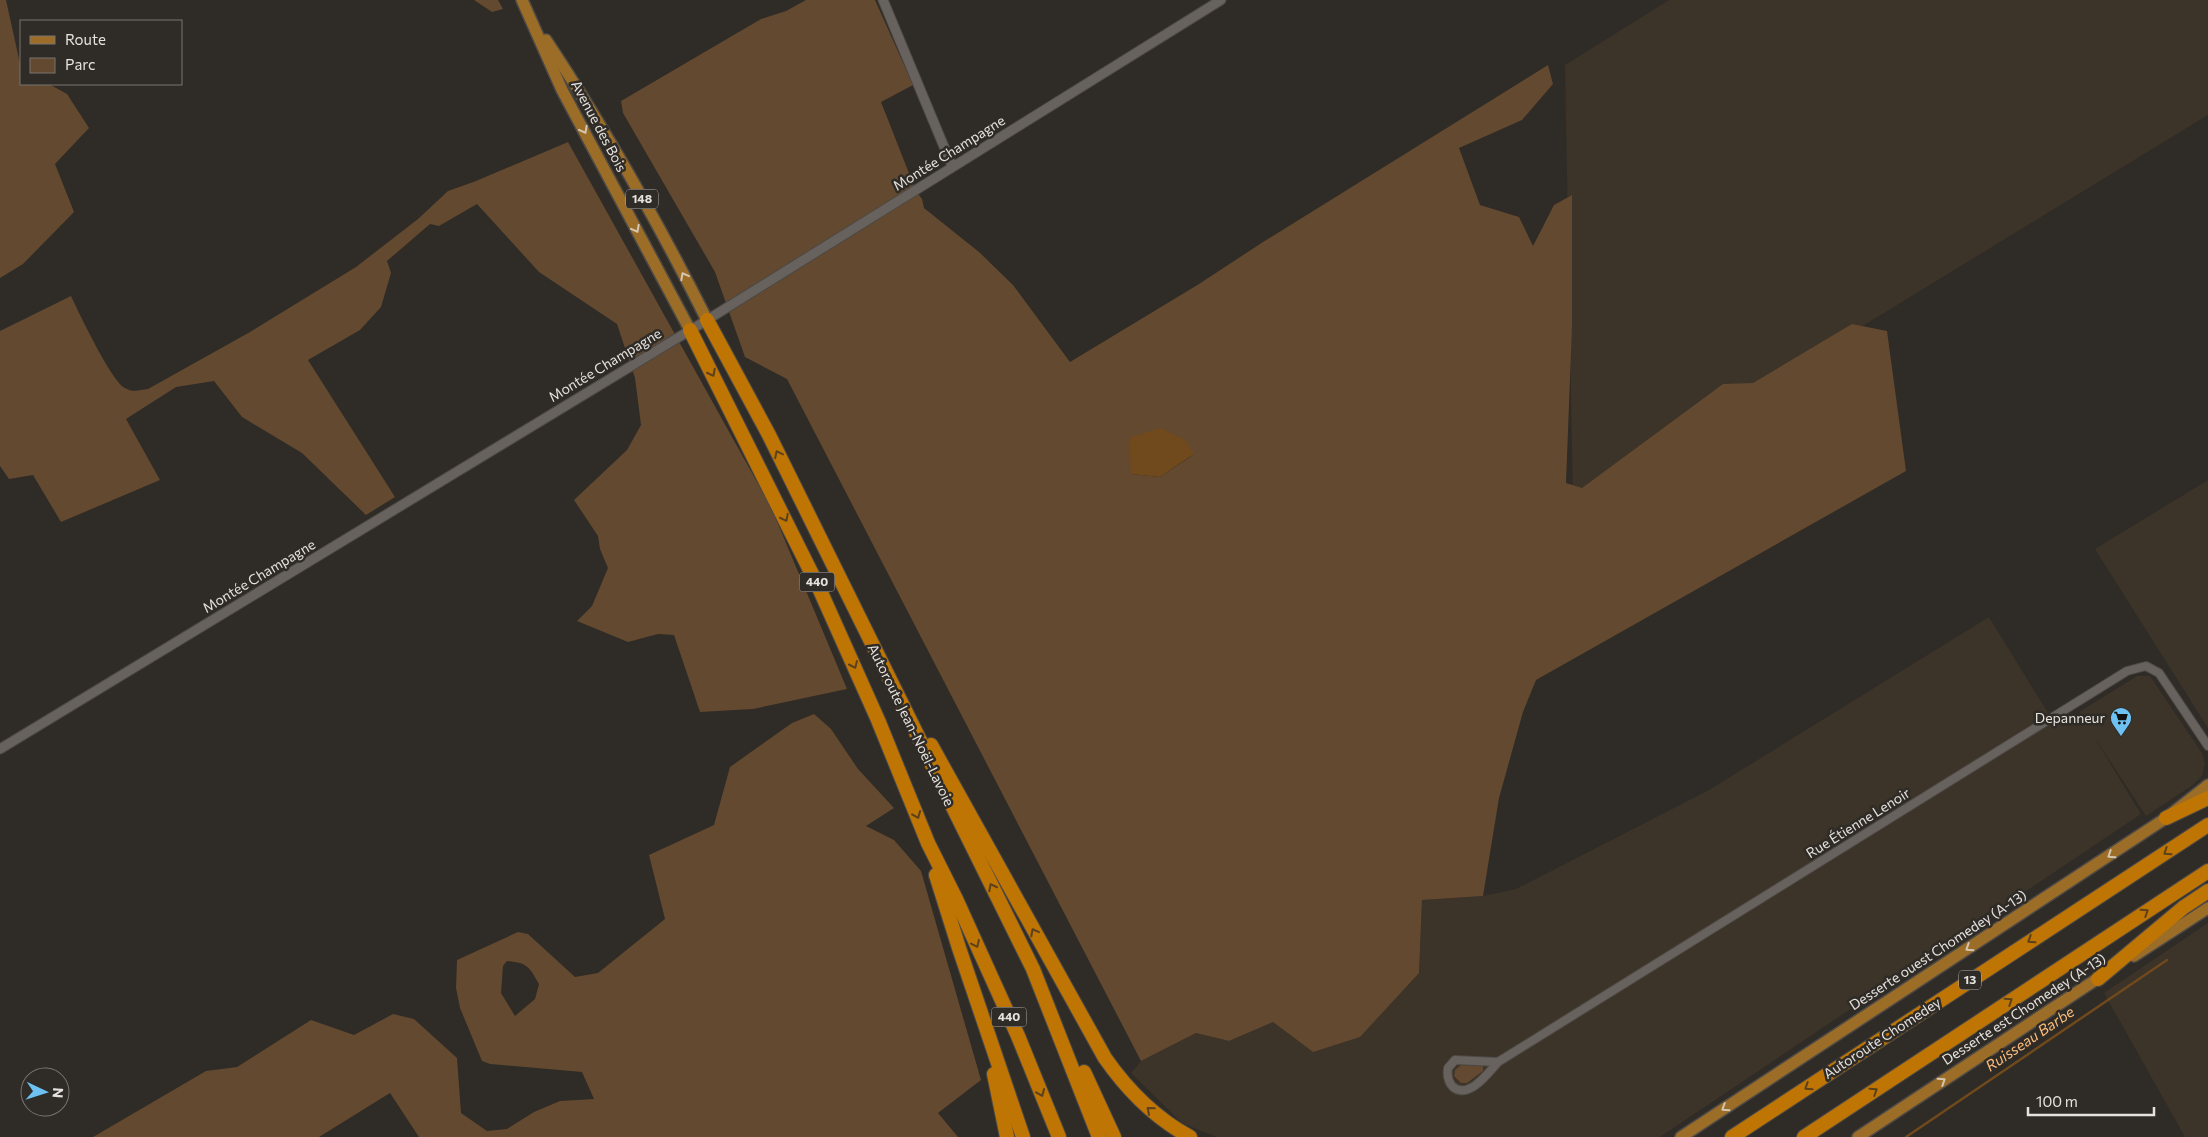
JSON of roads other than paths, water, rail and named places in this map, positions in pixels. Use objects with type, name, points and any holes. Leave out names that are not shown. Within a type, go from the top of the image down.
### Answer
[{"type":"highway","name":"Autoroute Jean-Noël-Lavoie","points":[[707,320],[769,435],[1044,993],[1099,1137]]},
{"type":"highway","name":"Autoroute Jean-Noël-Lavoie","points":[[690,330],[819,588],[875,712],[928,843],[1018,1036],[1059,1137]]},
{"type":"highway","points":[[880,658],[962,799],[1045,954],[1105,1058],[1121,1080],[1144,1104],[1163,1120],[1190,1137]]},
{"type":"highway","points":[[2166,818],[2208,798]]},
{"type":"highway","name":"Autoroute Chomedey","points":[[1732,1137],[2208,824]]},
{"type":"highway","points":[[928,843],[944,904],[1024,1137]]},
{"type":"highway","points":[[1804,1137],[2208,870]]},
{"type":"highway","points":[[2098,979],[2184,907],[2208,891]]},
{"type":"highway","points":[[1044,993],[1114,1137]]},
{"type":"highway","points":[[981,1012],[1007,1137]]},
{"type":"main road","name":"Avenue des Bois","points":[[522,0],[562,90],[690,330]]},
{"type":"main road","name":"Avenue des Bois","points":[[529,14],[573,81],[657,226],[707,320]]},
{"type":"main road","name":"Desserte ouest Chomedey (A-13)","points":[[1682,1137],[2166,818],[2208,785]]},
{"type":"main road","name":"Desserte est Chomedey (A-13)","points":[[1858,1137],[2208,908]]},
{"type":"street","points":[[884,0],[952,166]]},
{"type":"street","name":"Montée Champagne","points":[[0,749],[707,320],[1221,0]]},
{"type":"street","name":"Rue Étienne Lenoir","points":[[1498,1062],[1455,1060],[1448,1068],[1449,1081],[1458,1089],[1466,1090],[1474,1086],[1498,1062],[2127,671],[2146,666],[2159,673],[2208,746]]},
{"type":"waterway","name":"Ruisseau Barbe","points":[[1906,1137],[2167,960]]},
{"type":"place","name":"Depanneur","points":[[2121,737]]}]
